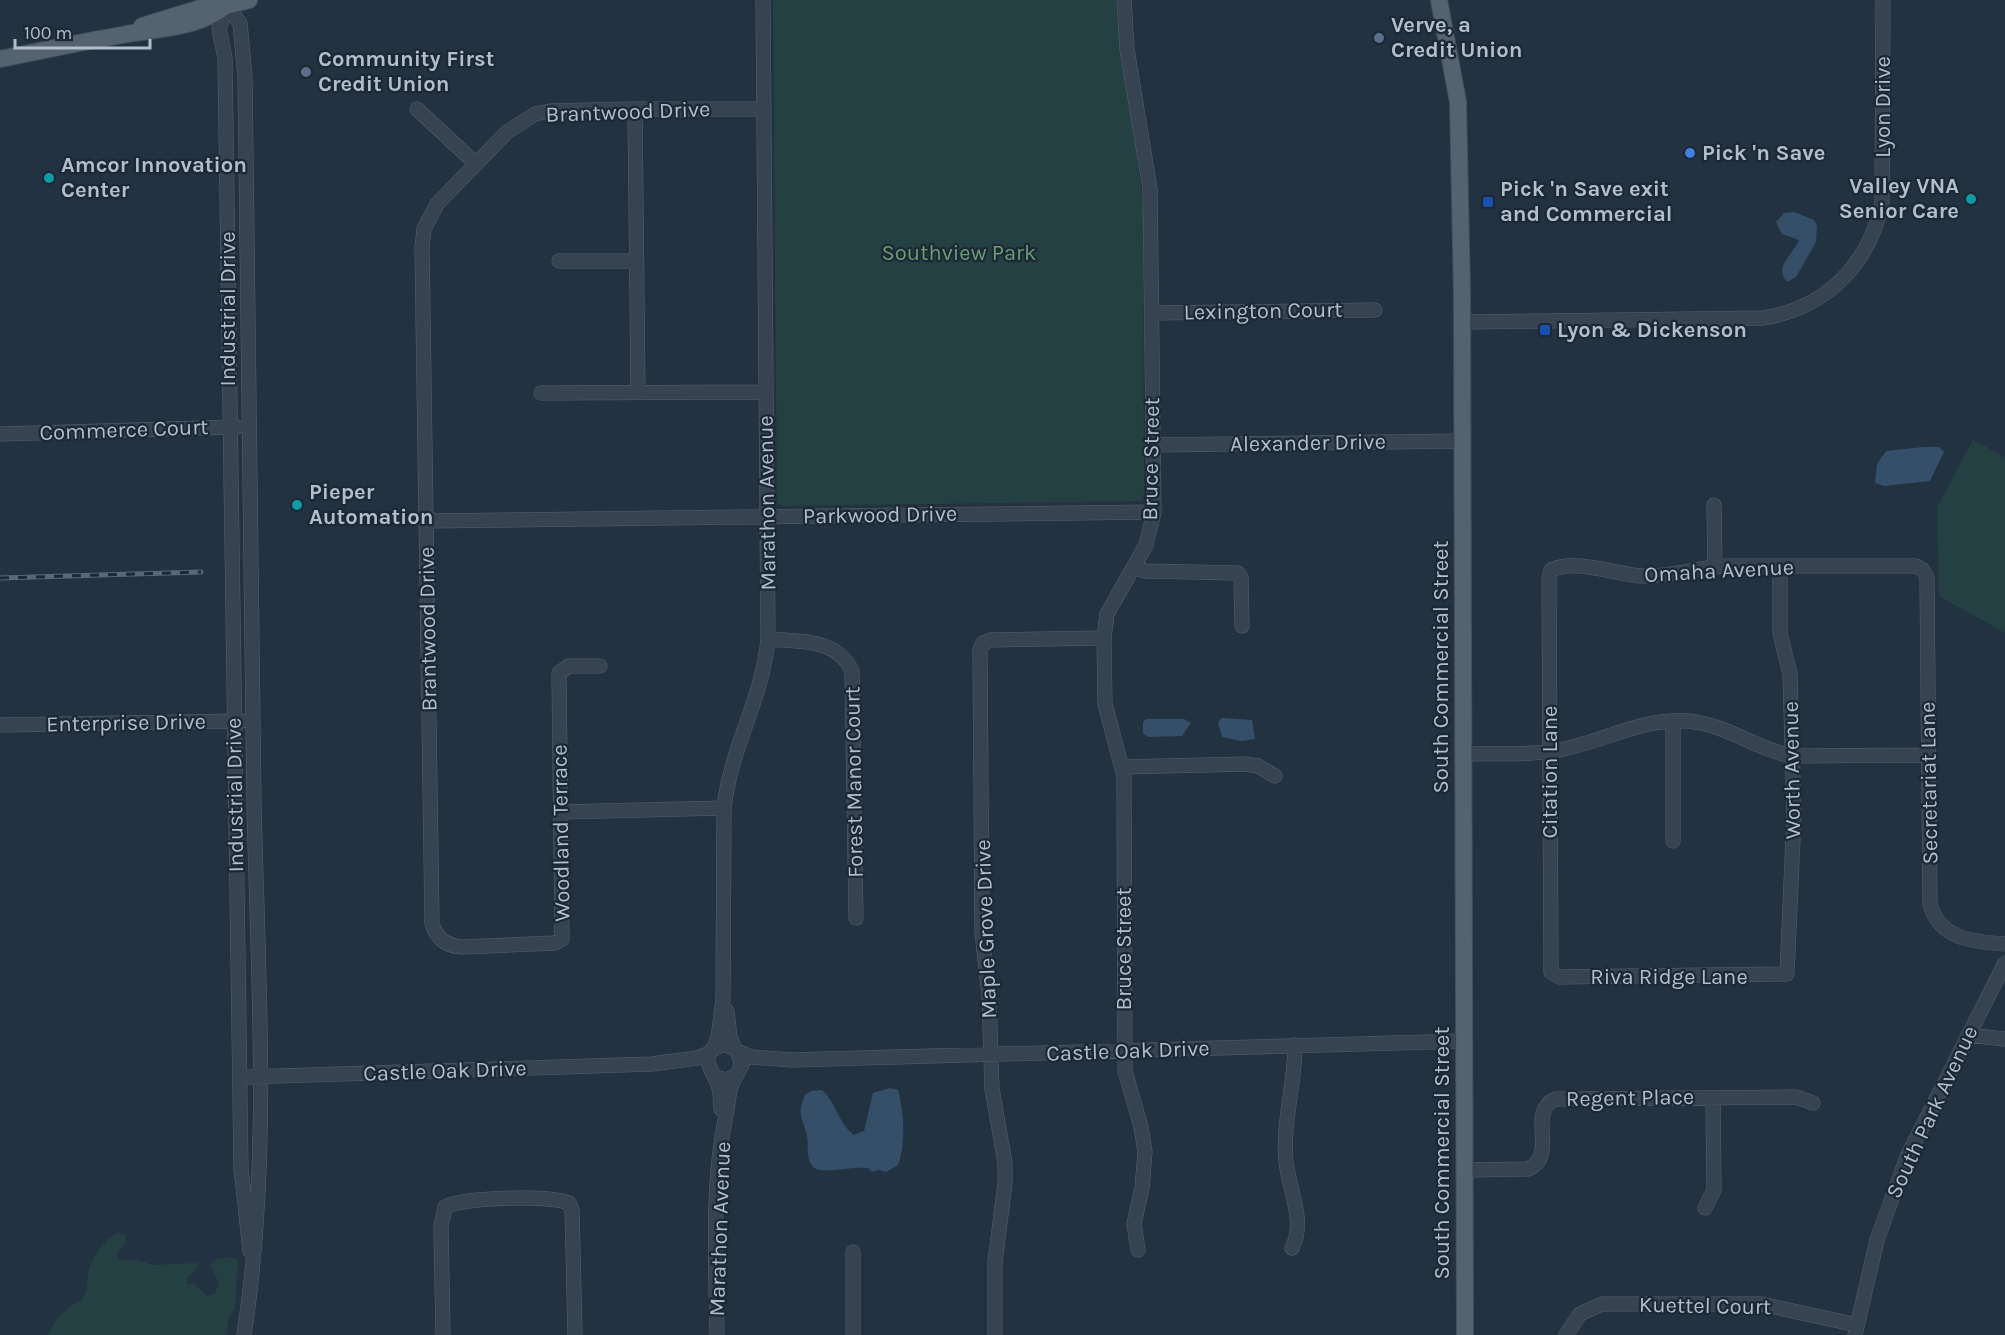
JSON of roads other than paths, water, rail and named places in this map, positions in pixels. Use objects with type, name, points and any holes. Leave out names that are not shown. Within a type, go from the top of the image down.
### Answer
[{"type":"main road","points":[[0,59],[124,34],[161,30],[212,17],[226,6],[249,0]]},
{"type":"main road","name":"South Commercial Street","points":[[1439,0],[1458,102],[1463,441],[1465,1335]]},
{"type":"street","name":"Marathon Avenue","points":[[711,1052],[718,1038],[723,1000],[724,808],[732,761],[762,681],[768,639],[763,0]]},
{"type":"street","name":"Bruce Street","points":[[1124,0],[1127,49],[1149,175],[1154,512],[1146,545],[1107,614],[1104,638],[1106,704],[1122,767],[1126,1078],[1138,1113],[1145,1152],[1142,1188],[1134,1224],[1138,1250]]},
{"type":"street","name":"Lyon Drive","points":[[1462,322],[1763,318],[1791,312],[1829,292],[1845,278],[1862,256],[1875,231],[1882,203],[1883,0]]},
{"type":"street","name":"Industrial Drive","points":[[226,6],[240,23],[244,53],[259,1077],[258,1178],[253,1274],[244,1335]]},
{"type":"street","name":"Industrial Drive","points":[[226,6],[219,29],[225,58],[241,1176],[253,1274]]},
{"type":"street","points":[[417,109],[475,163]]},
{"type":"street","name":"Brantwood Drive","points":[[435,932],[432,911],[423,236],[433,210],[475,163],[516,125],[536,114],[550,111],[635,109],[764,109]]},
{"type":"street","points":[[635,109],[638,392]]},
{"type":"street","points":[[559,261],[636,261]]},
{"type":"street","name":"Lexington Court","points":[[1152,313],[1375,310]]},
{"type":"street","points":[[542,393],[765,392]]},
{"type":"street","name":"Commerce Court","points":[[0,434],[248,427]]},
{"type":"street","name":"Alexander Drive","points":[[1152,445],[1463,441]]},
{"type":"street","points":[[1714,505],[1715,567]]},
{"type":"street","name":"Parkwood Drive","points":[[426,521],[1154,512]]},
{"type":"street","name":"Omaha Avenue","points":[[1551,570],[1595,568],[1627,574],[1665,576],[1715,567],[1916,566],[1923,570]]},
{"type":"street","points":[[1134,567],[1145,571],[1238,573],[1242,578],[1242,627]]},
{"type":"street","name":"Worth Avenue","points":[[1780,567],[1780,633],[1790,674],[1794,839],[1786,974]]},
{"type":"street","name":"Citation Lane","points":[[1551,570],[1550,968],[1553,975]]},
{"type":"street","name":"Secretariat Lane","points":[[1923,570],[1927,578],[1928,755],[1933,914],[1945,931],[1953,935],[2005,944]]},
{"type":"street","name":"Maple Grove Drive","points":[[995,1335],[995,1262],[1005,1184],[1005,1163],[992,1089],[989,996],[982,932],[981,646],[991,640],[1104,638]]},
{"type":"street","name":"Forest Manor Court","points":[[768,639],[831,647],[844,657],[852,671],[855,918]]},
{"type":"street","name":"Woodland Terrace","points":[[435,932],[447,944],[462,947],[559,942],[563,934],[559,673],[569,666],[600,666]]},
{"type":"street","name":"Enterprise Drive","points":[[0,724],[253,721]]},
{"type":"street","points":[[1463,754],[1550,751],[1576,746],[1640,725],[1673,721],[1721,728],[1791,756],[1928,755]]},
{"type":"street","points":[[1673,721],[1673,841]]},
{"type":"street","points":[[1122,767],[1245,764],[1258,766],[1275,776]]},
{"type":"street","points":[[560,812],[724,808]]},
{"type":"street","name":"South Park Avenue","points":[[1856,1330],[1890,1198],[1930,1107],[2005,963]]},
{"type":"street","name":"Riva Ridge Lane","points":[[1553,975],[1571,977],[1786,974]]},
{"type":"street","name":"Marathon Avenue","points":[[723,1000],[736,1050]]},
{"type":"street","points":[[1968,1035],[2005,1039]]},
{"type":"street","name":"Castle Oak Drive","points":[[736,1050],[751,1057],[792,1060],[1464,1041]]},
{"type":"street","points":[[1292,1248],[1299,1230],[1299,1223],[1291,1192],[1285,1150],[1293,1092],[1295,1045]]},
{"type":"street","points":[[723,1046],[736,1050],[742,1062],[737,1074],[725,1080],[712,1074],[707,1063],[711,1052],[723,1046]]},
{"type":"street","name":"Castle Oak Drive","points":[[239,1077],[652,1064],[697,1058],[711,1052]]},
{"type":"street","name":"Castle Oak Drive","points":[[737,1074],[751,1066],[792,1060]]},
{"type":"street","name":"Castle Oak Drive","points":[[652,1064],[668,1068],[696,1067],[712,1074]]},
{"type":"street","name":"Marathon Avenue","points":[[712,1074],[719,1089],[723,1122]]},
{"type":"street","name":"Marathon Avenue","points":[[717,1335],[716,1240],[723,1122],[730,1088],[737,1074]]},
{"type":"street","name":"Regent Place","points":[[1465,1170],[1528,1169],[1534,1166],[1541,1157],[1543,1111],[1547,1104],[1555,1099],[1796,1097],[1813,1103]]},
{"type":"street","points":[[1705,1208],[1714,1190],[1713,1098]]},
{"type":"street","points":[[443,1335],[441,1226],[445,1207],[461,1200],[551,1199],[569,1203],[572,1219],[575,1335]]},
{"type":"street","points":[[853,1252],[853,1335]]},
{"type":"street","name":"Kuettel Court","points":[[1566,1335],[1574,1319],[1602,1304],[1761,1304],[1856,1330]]},
{"type":"water","points":[[1794,212],[1814,220],[1817,226],[1816,242],[1796,277],[1787,282],[1783,276],[1783,265],[1799,240],[1782,234],[1776,222],[1784,213]]},
{"type":"water","points":[[1939,447],[1944,452],[1930,481],[1884,486],[1875,483],[1877,464],[1886,451]]},
{"type":"water","points":[[1222,718],[1252,720],[1255,739],[1241,741],[1222,737],[1218,722]]},
{"type":"water","points":[[1146,719],[1184,719],[1191,723],[1182,736],[1148,737],[1143,733],[1143,722]]},
{"type":"water","points":[[890,1088],[898,1090],[902,1108],[903,1137],[898,1165],[886,1172],[879,1170],[872,1172],[868,1168],[819,1170],[814,1168],[808,1156],[807,1136],[801,1116],[805,1095],[811,1091],[822,1090],[844,1125],[854,1135],[864,1131],[873,1093]]},
{"type":"railway","points":[[0,578],[201,572]]},
{"type":"place","name":"Verve, a Credit Union","points":[[1379,38]]},
{"type":"place","name":"Community First Credit Union","points":[[306,72]]},
{"type":"place","name":"Pick 'n Save","points":[[1690,153]]},
{"type":"place","name":"Amcor Innovation Center","points":[[49,178]]},
{"type":"place","name":"Valley VNA Senior Care","points":[[1971,199]]},
{"type":"place","name":"Pick 'n Save exit and Commercial","points":[[1488,202]]},
{"type":"place","name":"Lyon & Dickenson","points":[[1545,330]]},
{"type":"place","name":"Pieper Automation","points":[[297,505]]},
{"type":"park label","name":"Southview Park","points":[[959,253]]}]
